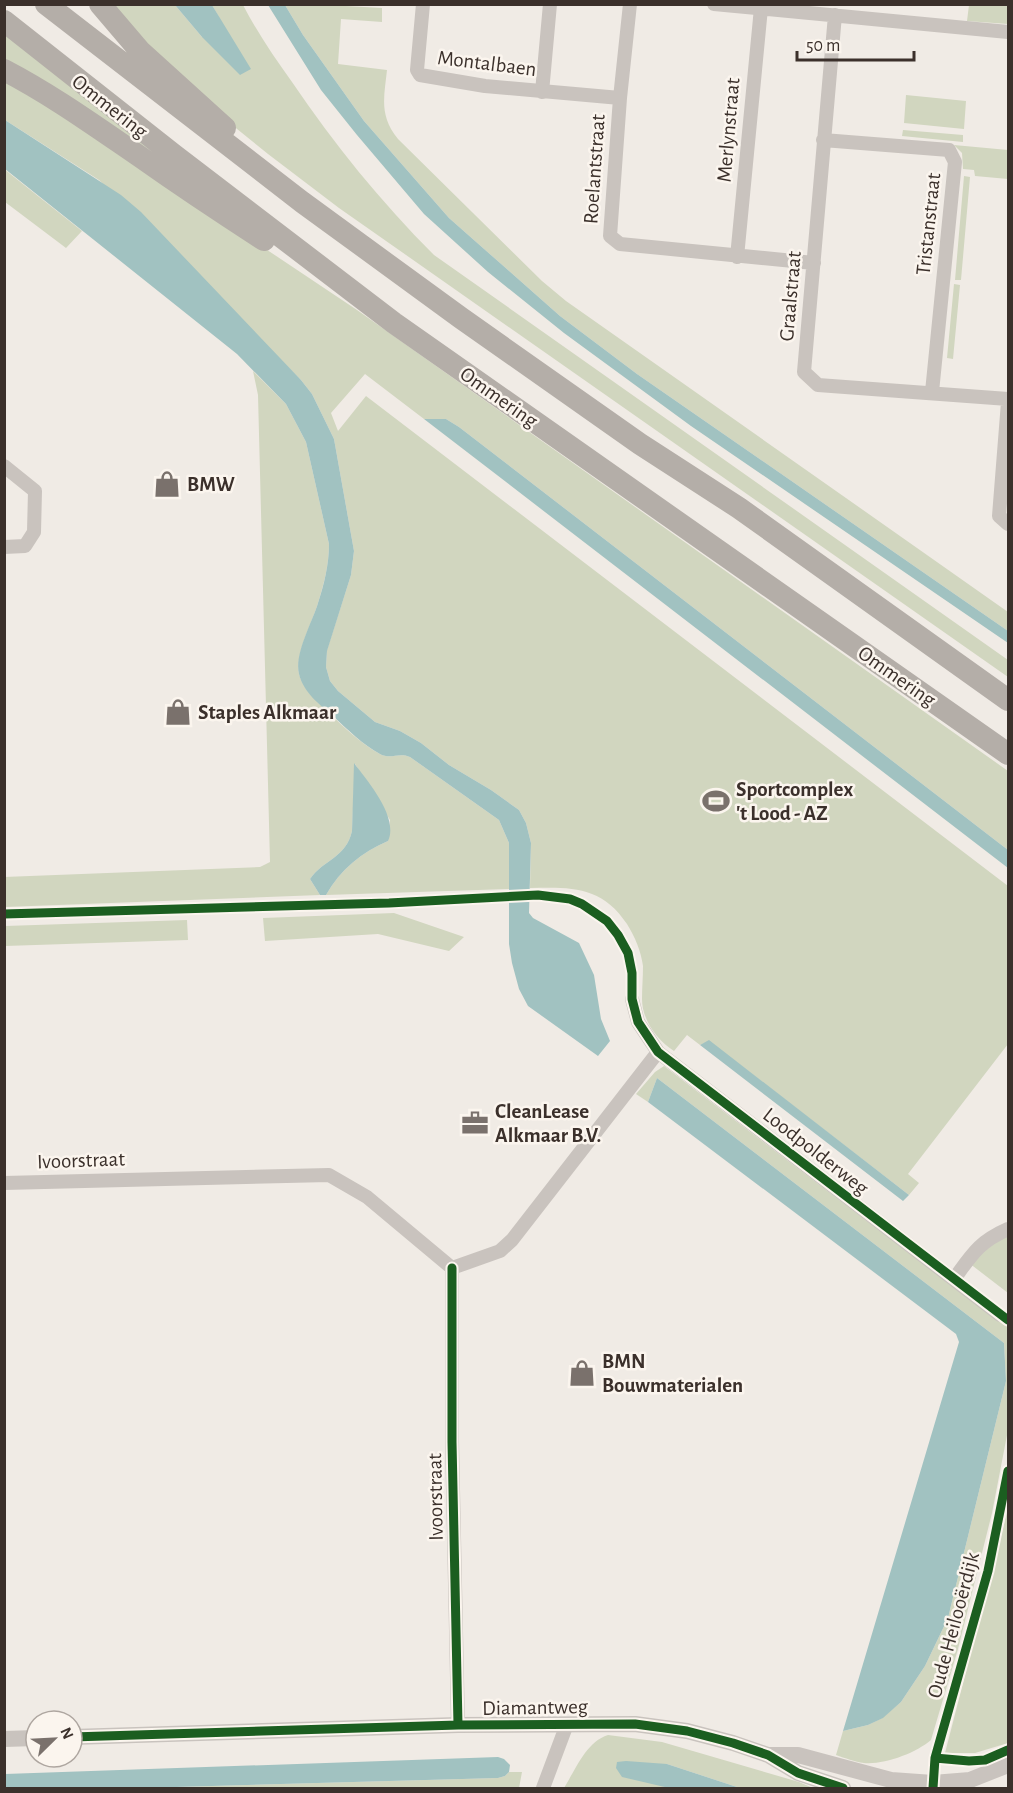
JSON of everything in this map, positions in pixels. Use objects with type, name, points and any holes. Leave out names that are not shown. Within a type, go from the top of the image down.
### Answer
[{"type":"highway","name":"Ommering","points":[[46,4],[302,202],[518,358],[640,444],[739,508],[1008,700]]},
{"type":"highway","points":[[100,4],[145,55],[197,101],[302,202]]},
{"type":"highway","name":"Ommering","points":[[4,21],[165,148],[394,323],[1008,754]]},
{"type":"highway","points":[[4,70],[70,108],[208,205],[394,323]]},
{"type":"street","name":"Montalbaen","points":[[423,4],[417,70],[420,75],[485,86],[620,98]]},
{"type":"street","points":[[542,92],[550,4]]},
{"type":"street","name":"Roelantstraat","points":[[630,4],[620,98],[610,236],[620,244],[814,263]]},
{"type":"street","points":[[714,4],[1008,32]]},
{"type":"street","name":"Merlynstraat","points":[[737,257],[761,8]]},
{"type":"street","name":"Graalstraat","points":[[835,15],[804,372],[818,385],[932,392],[1008,401]]},
{"type":"street","name":"Tristanstraat","points":[[823,140],[949,150],[956,162],[932,392]]},
{"type":"street","points":[[1008,401],[999,516],[1008,524]]},
{"type":"street","points":[[4,466],[35,491],[34,532],[25,546],[4,547]]},
{"type":"street","name":"Loodpolderweg","points":[[632,999],[638,1022],[658,1052],[1000,1315]]},
{"type":"street","points":[[452,1268],[500,1251],[512,1240],[658,1052]]},
{"type":"street","name":"Ivoorstraat","points":[[4,1184],[329,1174],[367,1197],[452,1268],[458,1725]]},
{"type":"street","points":[[954,1279],[974,1250],[990,1237],[1008,1229]]},
{"type":"street","points":[[543,1788],[567,1724]]},
{"type":"street","name":"Diamantweg","points":[[84,1737],[458,1725],[635,1724],[687,1731],[733,1743],[768,1755],[798,1773],[843,1788]]},
{"type":"street","points":[[4,1739],[24,1738]]},
{"type":"street","name":"Diamantweg","points":[[768,1755],[798,1755],[891,1784],[960,1782],[1008,1766]]},
{"type":"green space","points":[[109,5],[175,5],[202,37],[219,17],[212,5],[243,5],[272,54],[341,150],[395,214],[434,255],[1008,660],[1008,677],[339,208],[211,108]]},
{"type":"green space","points":[[285,5],[382,8],[382,22],[341,19],[338,64],[387,70],[385,114],[398,139],[542,281],[566,301],[1008,612],[1008,631],[637,374],[560,316],[449,218],[364,121],[303,35]]},
{"type":"green space","points":[[969,5],[1008,5],[1008,24],[967,21]]},
{"type":"green space","points":[[4,31],[213,195],[5,64]]},
{"type":"green space","points":[[4,74],[357,310],[1008,771],[1008,850],[459,427],[446,419],[424,419],[365,374],[331,413],[338,431],[366,396],[1008,886],[1008,1044],[908,1174],[919,1183],[909,1195],[709,1041],[700,1045],[687,1035],[674,1051],[668,1046],[656,1035],[648,1022],[642,999],[641,955],[630,929],[617,912],[607,902],[584,891],[530,888],[531,843],[526,823],[519,810],[449,765],[421,743],[400,731],[375,722],[338,691],[330,681],[326,667],[327,650],[351,575],[354,551],[334,439],[312,394],[301,380],[99,180],[5,120]]},
{"type":"green space","points":[[906,95],[966,101],[964,129],[904,123]]},
{"type":"green space","points":[[903,130],[963,135],[963,142],[902,136]]},
{"type":"green space","points":[[954,145],[1008,150],[1008,179],[975,176],[974,170],[963,169],[962,153]]},
{"type":"green space","points":[[4,169],[82,231],[66,248],[5,202]]},
{"type":"green space","points":[[964,176],[970,177],[961,280],[955,280]]},
{"type":"green space","points":[[954,284],[960,285],[953,359],[947,358]]},
{"type":"green space","points":[[253,371],[286,404],[306,442],[329,544],[322,589],[299,657],[301,680],[316,700],[373,750],[384,756],[410,757],[499,820],[509,843],[509,889],[326,895],[353,863],[388,841],[390,820],[355,764],[352,831],[340,853],[310,879],[320,895],[5,907],[4,877],[260,867],[270,862],[258,395]]},
{"type":"green space","points":[[394,913],[464,937],[449,951],[378,934],[265,941],[263,918]]},
{"type":"green space","points":[[187,920],[188,940],[5,946],[5,926]]},
{"type":"green space","points":[[664,1066],[1008,1327],[1008,1430],[992,1513],[958,1649],[931,1740],[899,1757],[881,1762],[864,1763],[836,1755],[843,1731],[868,1725],[882,1718],[901,1702],[925,1666],[948,1618],[1006,1381],[1004,1343],[657,1078],[648,1102],[636,1094],[655,1072]]},
{"type":"green space","points":[[1008,1234],[1008,1293],[969,1263],[984,1247]]},
{"type":"green space","points":[[1008,1509],[1008,1743],[975,1753],[945,1753]]},
{"type":"green space","points":[[608,1735],[662,1742],[813,1788],[740,1788],[667,1764],[663,1786],[669,1788],[564,1788],[588,1750]]},
{"type":"green space","points":[[509,1772],[522,1772],[519,1788],[141,1788],[498,1778]]},
{"type":"water","points":[[175,5],[212,5],[251,69],[240,75],[202,37]]},
{"type":"water","points":[[268,5],[285,5],[303,35],[364,121],[449,218],[560,316],[637,374],[1008,631],[1008,643],[691,426],[564,333],[488,272],[424,214],[357,135],[321,90]]},
{"type":"water","points":[[5,120],[121,195],[141,212],[312,394],[334,439],[354,551],[351,575],[327,651],[326,667],[330,681],[338,691],[375,722],[400,731],[421,743],[449,765],[519,810],[526,823],[531,843],[529,913],[533,918],[579,943],[594,975],[601,1019],[610,1041],[598,1056],[528,1006],[519,989],[509,944],[509,843],[499,820],[410,757],[384,756],[367,746],[318,703],[301,681],[299,657],[322,589],[329,544],[306,442],[286,404],[237,354],[5,169]]},
{"type":"water","points":[[424,419],[446,419],[459,427],[1008,850],[1008,868]]},
{"type":"water","points":[[354,763],[386,811],[390,832],[388,841],[352,863],[326,895],[320,895],[310,879],[340,853],[352,831]]},
{"type":"water","points":[[709,1040],[909,1195],[903,1201],[700,1045]]},
{"type":"water","points":[[657,1078],[1004,1343],[1006,1381],[948,1618],[925,1666],[901,1702],[883,1718],[868,1725],[843,1731],[959,1342],[956,1334],[648,1102]]},
{"type":"water","points":[[498,1757],[510,1765],[509,1772],[498,1778],[141,1788],[5,1788],[5,1774]]},
{"type":"water","points":[[617,1762],[667,1764],[740,1788],[669,1788],[622,1777],[616,1768]]},
{"type":"cycle path","points":[[4,914],[389,903],[538,895],[570,899],[582,904],[607,921],[618,935],[628,953],[632,973],[632,999],[638,1022],[658,1052],[1008,1320]]},
{"type":"cycle path","points":[[452,1268],[452,1442],[458,1725]]},
{"type":"cycle path","name":"Oude Heilooërdijk","points":[[933,1788],[935,1758],[988,1571],[1008,1471]]},
{"type":"cycle path","points":[[84,1737],[458,1725],[635,1724],[687,1731],[733,1743],[768,1755],[798,1773],[843,1788]]},
{"type":"cycle path","points":[[935,1758],[985,1760],[1008,1750]]},
{"type":"place","name":"BMW","points":[[167,484]]},
{"type":"place","name":"Staples Alkmaar","points":[[178,712]]},
{"type":"place","name":"Sportcomplex 't Lood - AZ","points":[[716,801]]},
{"type":"place","name":"CleanLease Alkmaar B.V.","points":[[475,1123]]},
{"type":"place","name":"BMN Bouwmaterialen","points":[[582,1373]]}]
